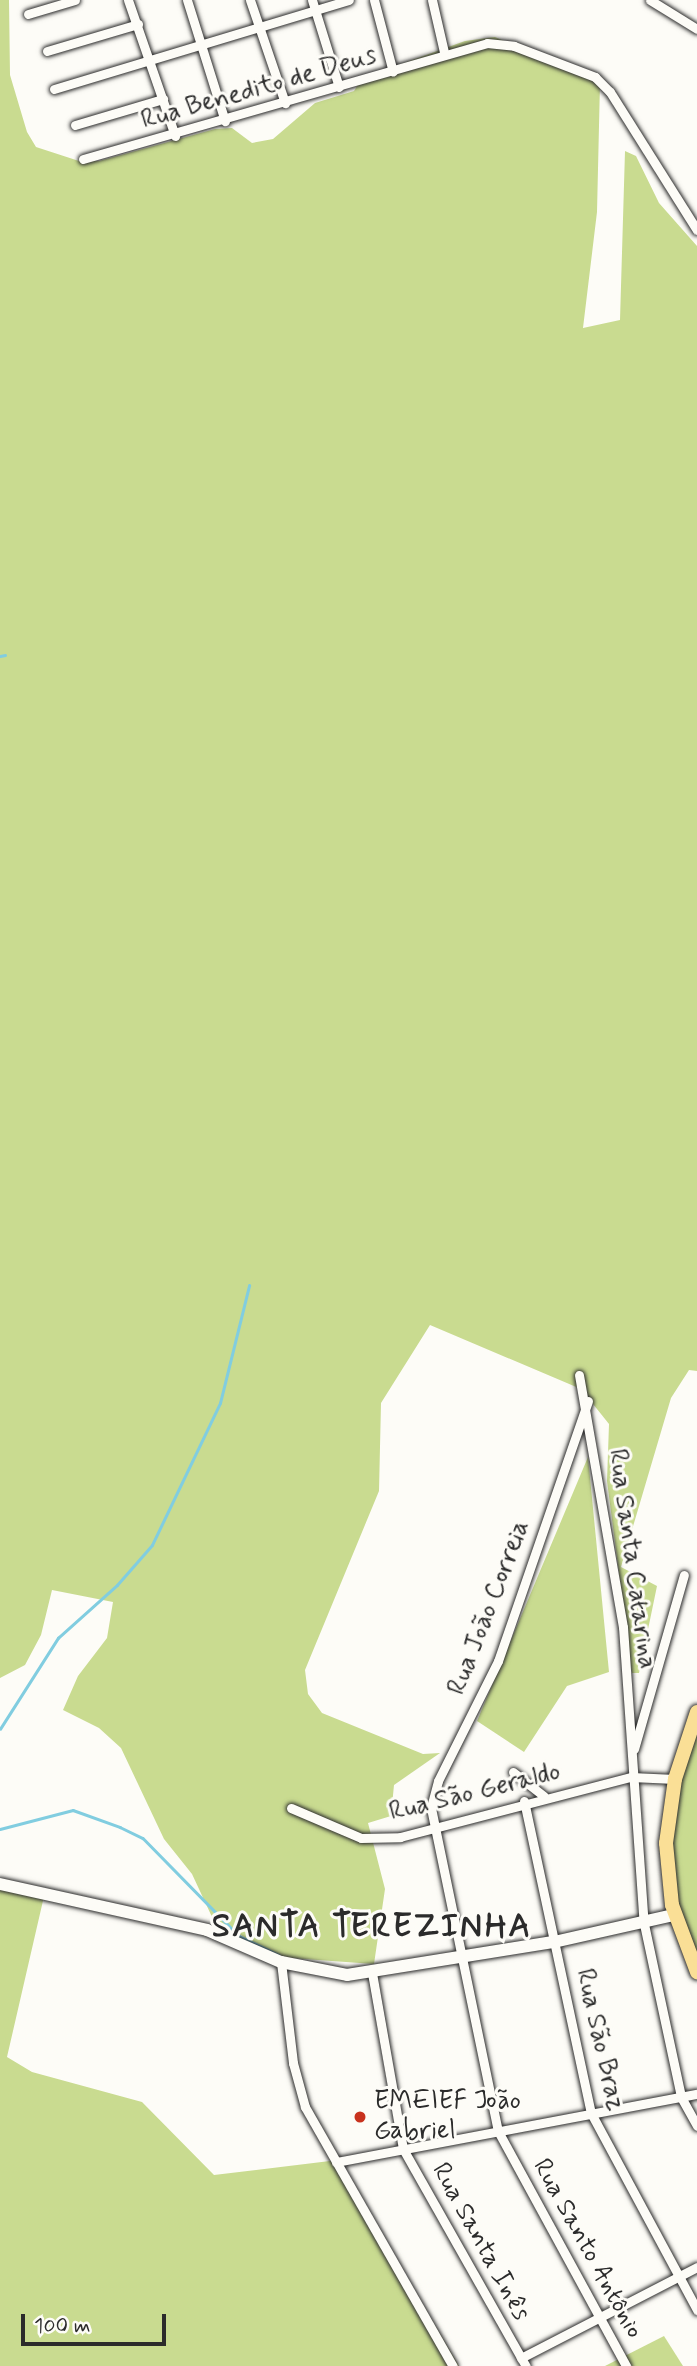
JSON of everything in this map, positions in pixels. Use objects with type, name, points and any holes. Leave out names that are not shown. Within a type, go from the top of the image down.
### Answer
[{"type":"main road","points":[[697,1712],[674,1779],[666,1843],[674,1915],[697,1972]]},
{"type":"street","points":[[28,14],[75,0]]},
{"type":"street","points":[[128,0],[175,136]]},
{"type":"street","points":[[187,0],[225,121]]},
{"type":"street","points":[[250,0],[285,103]]},
{"type":"street","points":[[312,0],[339,87]]},
{"type":"street","points":[[54,89],[349,0]]},
{"type":"street","points":[[374,0],[393,72]]},
{"type":"street","points":[[432,0],[444,52]]},
{"type":"street","points":[[650,0],[697,29]]},
{"type":"street","points":[[47,51],[138,24]]},
{"type":"street","name":"Rua Benedito de Deus","points":[[83,159],[175,136],[393,72],[474,43],[514,46],[595,77],[610,92],[697,230]]},
{"type":"street","points":[[75,125],[163,99]]},
{"type":"street","name":"Rua Santa Catarina","points":[[579,1375],[588,1401],[623,1627],[634,1750]]},
{"type":"street","name":"Rua João Correia","points":[[432,1827],[439,1781],[498,1661],[588,1401]]},
{"type":"street","name":"Rua Santa Catarina","points":[[684,1575],[634,1750],[631,1777],[644,1924],[681,2097],[697,2126]]},
{"type":"street","points":[[513,1772],[544,1796]]},
{"type":"street","name":"Rua São Geraldo","points":[[291,1808],[361,1838],[400,1837],[524,1801],[631,1777],[674,1779]]},
{"type":"street","name":"Rua São Braz","points":[[524,1801],[591,2113],[676,2277],[697,2310]]},
{"type":"street","name":"Rua Santo Antônio","points":[[432,1827],[464,1957],[498,2132],[626,2366]]},
{"type":"street","points":[[0,1884],[207,1930],[281,1962],[331,1974],[372,1973],[554,1942],[644,1924],[674,1915]]},
{"type":"street","points":[[281,1962],[296,2082],[336,2162],[453,2366]]},
{"type":"street","name":"Rua Santa Inês","points":[[372,1973],[403,2149],[524,2362]]},
{"type":"street","points":[[336,2162],[697,2094]]},
{"type":"street","points":[[524,2362],[600,2316],[697,2267]]},
{"type":"green space","points":[[0,0],[9,0],[10,75],[27,132],[36,147],[79,161],[99,161],[215,129],[232,128],[252,143],[273,139],[315,103],[354,91],[362,78],[465,41],[495,37],[600,83],[597,212],[583,328],[620,320],[625,151],[636,156],[659,203],[697,246],[697,1371],[689,1370],[671,1398],[621,1567],[657,1586],[639,1673],[632,1673],[607,1481],[609,1424],[581,1389],[430,1325],[381,1403],[379,1491],[305,1670],[308,1694],[322,1713],[423,1754],[440,1753],[394,1785],[391,1816],[368,1823],[385,1889],[374,1964],[276,1957],[212,1917],[192,1874],[164,1839],[121,1748],[99,1728],[63,1710],[78,1676],[107,1638],[113,1602],[52,1590],[41,1635],[25,1665],[0,1678]]},
{"type":"green space","points":[[588,1457],[609,1672],[567,1686],[524,1752],[477,1721]]},
{"type":"green space","points":[[697,1729],[697,1963],[682,1924],[671,1858],[677,1791]]},
{"type":"green space","points":[[0,1883],[45,1892],[7,2057],[32,2072],[142,2102],[214,2175],[338,2160],[459,2366],[0,2366]]},
{"type":"green space","points":[[664,2336],[683,2366],[605,2366]]},
{"type":"waterway","points":[[0,656],[5,655]]},
{"type":"waterway","points":[[0,1729],[58,1638],[117,1585],[152,1545],[220,1403],[249,1286]]},
{"type":"waterway","points":[[0,1829],[73,1810],[120,1827],[143,1838],[239,1936],[279,1955]]},
{"type":"place","name":"EMEIEF João Gabriel","points":[[360,2117]]},
{"type":"district","name":"SANTA TEREZINHA","points":[[372,1928]]}]
